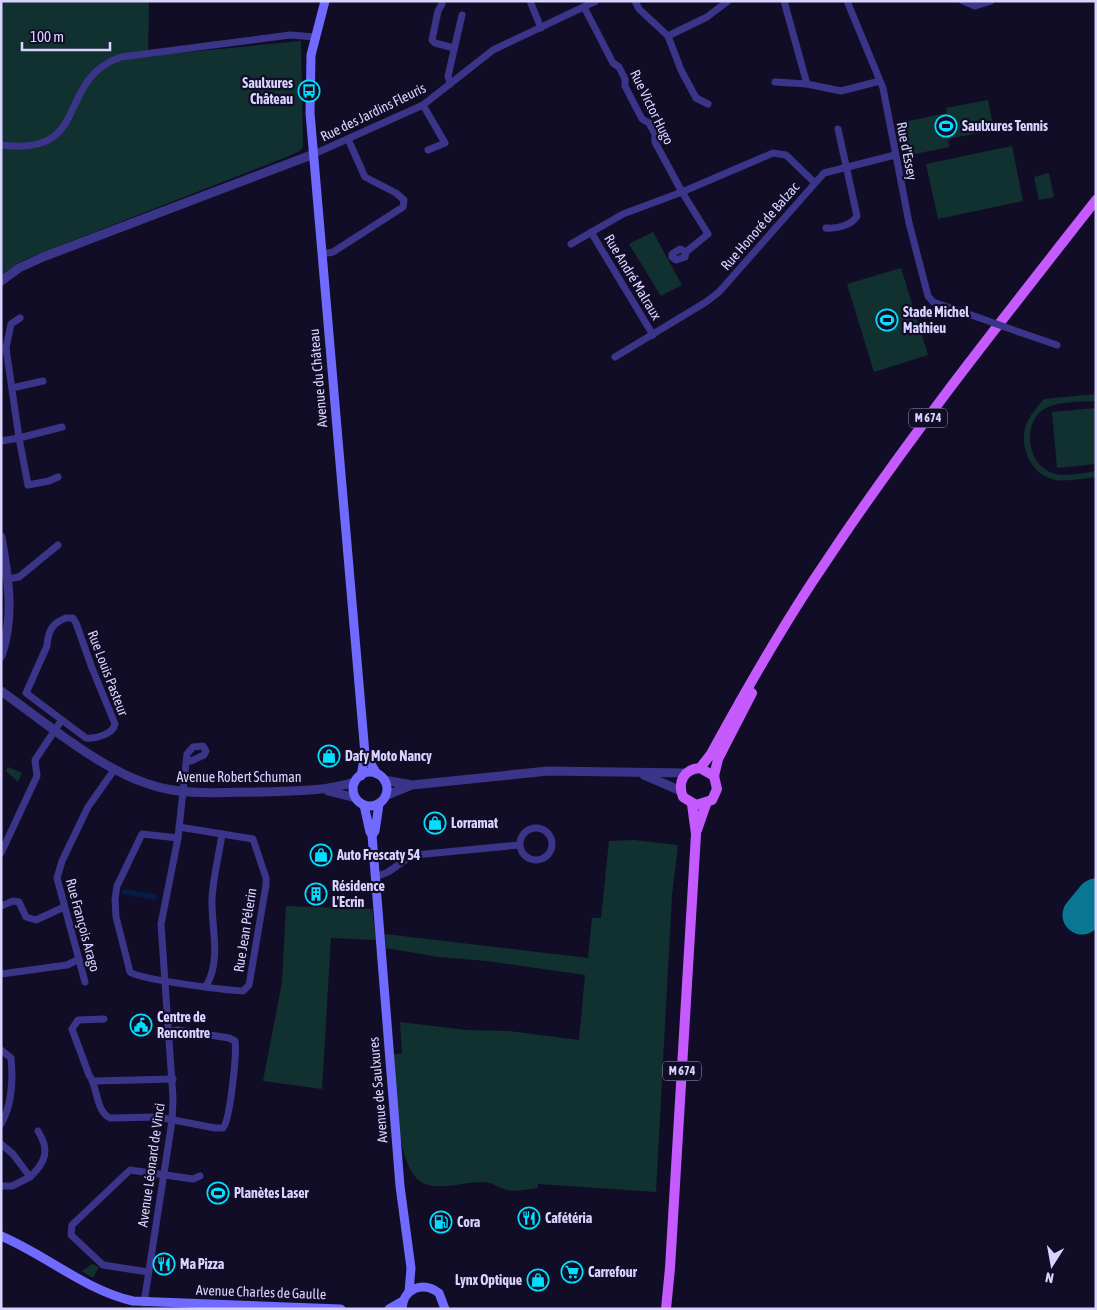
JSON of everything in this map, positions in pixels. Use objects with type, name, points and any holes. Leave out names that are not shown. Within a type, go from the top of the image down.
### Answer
[{"type":"main road","name":"Avenue du Château","points":[[326,1],[315,38],[310,82],[327,320],[366,754],[358,779]]},
{"type":"main road","name":"M 674","points":[[700,768],[824,564],[954,383],[1096,200]]},
{"type":"main road","name":"M 674","points":[[714,776],[718,759],[774,647]]},
{"type":"main road","name":"Avenue du Château","points":[[366,754],[380,777]]},
{"type":"main road","points":[[700,768],[714,776],[717,782],[716,795],[706,804],[692,804],[683,797],[680,785],[686,773],[700,768]]},
{"type":"main road","points":[[372,835],[375,831],[379,804],[385,796],[387,786],[380,777],[366,773],[358,779],[354,793],[356,798],[364,804],[379,804]]},
{"type":"main road","points":[[364,804],[372,835],[376,876]]},
{"type":"main road","name":"M 674","points":[[666,1309],[696,834],[692,804]]},
{"type":"main road","name":"M 674","points":[[696,834],[706,804]]},
{"type":"main road","name":"Avenue de Saulxures","points":[[376,876],[400,1186],[411,1268]]},
{"type":"main road","name":"Avenue Charles de Gaulle","points":[[1,1236],[23,1246],[103,1292],[124,1299],[180,1304],[296,1306],[341,1309]]},
{"type":"main road","points":[[411,1268],[425,1286],[439,1293],[445,1309]]},
{"type":"main road","points":[[389,1309],[402,1305],[409,1292],[411,1268]]},
{"type":"main road","points":[[409,1292],[425,1286]]},
{"type":"main road","name":"Avenue Charles de Gaulle","points":[[180,1304],[232,1309]]},
{"type":"main road","points":[[267,1309],[296,1306]]},
{"type":"street","points":[[530,1],[540,28]]},
{"type":"street","name":"Rue des Jardins Fleuris","points":[[314,154],[423,105],[493,50],[596,1]]},
{"type":"street","points":[[635,1],[639,9],[668,36],[681,70],[696,98],[708,104]]},
{"type":"street","points":[[668,36],[708,17],[728,1]]},
{"type":"street","points":[[784,1],[807,84]]},
{"type":"street","name":"Rue d'Essey","points":[[848,1],[880,81],[909,223],[928,296],[933,302],[938,304],[1057,345]]},
{"type":"street","points":[[963,1],[975,6],[991,1]]},
{"type":"street","points":[[442,4],[438,11],[432,40],[434,43],[454,48]]},
{"type":"street","name":"Rue Victor Hugo","points":[[584,7],[612,63],[619,67],[625,79],[625,86],[642,118],[649,123],[655,134],[655,142],[682,192],[708,234],[686,252]]},
{"type":"street","points":[[450,84],[448,76],[462,15]]},
{"type":"street","points":[[1,145],[32,146],[54,138],[63,129],[79,94],[89,79],[101,67],[121,57],[290,35],[315,38]]},
{"type":"street","points":[[775,82],[807,84],[841,91],[880,81]]},
{"type":"street","points":[[423,105],[445,142],[428,150]]},
{"type":"street","points":[[826,228],[834,229],[854,222],[858,216],[838,129]]},
{"type":"street","points":[[322,254],[333,252],[403,207],[404,200],[396,193],[365,178],[348,139]]},
{"type":"street","points":[[1,281],[31,263],[314,154]]},
{"type":"street","points":[[570,244],[623,214],[773,154],[786,155],[814,182]]},
{"type":"street","name":"Rue Honoré de Balzac","points":[[615,357],[719,292],[824,172],[895,155]]},
{"type":"street","name":"Rue André Malraux","points":[[591,232],[653,335]]},
{"type":"street","points":[[20,318],[10,324],[6,348],[28,485],[49,481],[58,477]]},
{"type":"street","points":[[12,388],[43,381]]},
{"type":"street","points":[[1,441],[62,427]]},
{"type":"street","points":[[1,536],[8,579],[10,620],[1,656]]},
{"type":"street","points":[[8,579],[19,577],[58,546]]},
{"type":"street","name":"Rue Louis Pasteur","points":[[68,617],[73,618],[76,623],[115,726],[110,732],[89,739],[61,721],[27,696],[26,691],[47,646],[47,637],[53,625],[68,617]]},
{"type":"street","name":"Avenue Robert Schuman","points":[[1,691],[114,770],[150,785],[184,792],[326,790],[356,798]]},
{"type":"street","points":[[1,853],[38,776],[35,760],[61,721]]},
{"type":"street","name":"Avenue Léonard de Vinci","points":[[144,1302],[172,1121],[173,1079],[162,924],[178,838],[187,760]]},
{"type":"street","name":"Rue François Arago","points":[[85,982],[64,907],[57,874],[88,806],[114,770]]},
{"type":"street","points":[[385,796],[412,785],[548,771],[686,773]]},
{"type":"street","points":[[639,773],[681,791]]},
{"type":"street","points":[[380,777],[412,785]]},
{"type":"street","name":"Avenue Robert Schuman","points":[[326,790],[358,779]]},
{"type":"street","name":"Rue Jean Pélerin","points":[[178,838],[142,834],[117,886],[114,907],[130,972],[138,976],[165,981],[243,991],[248,987],[266,885],[266,878],[254,839],[179,827]]},
{"type":"street","points":[[531,828],[544,830],[552,840],[549,853],[538,860],[525,857],[519,845],[521,837],[531,828]]},
{"type":"street","points":[[206,986],[210,980],[216,943],[212,902],[222,834]]},
{"type":"street","points":[[376,876],[389,873],[405,860],[416,855],[519,845]]},
{"type":"street","points":[[1,906],[13,901],[19,902],[28,919],[36,920],[64,907]]},
{"type":"street","points":[[1,974],[67,965],[79,959]]},
{"type":"street","points":[[104,1019],[78,1020],[72,1029],[89,1075],[94,1081],[95,1092],[107,1116],[158,1117],[220,1129],[226,1125],[236,1048],[235,1041],[229,1038],[178,1030],[169,1031]]},
{"type":"street","points":[[1,1050],[11,1058],[12,1084],[6,1114],[1,1124]]},
{"type":"street","points":[[94,1081],[173,1079]]},
{"type":"street","points":[[1,1186],[17,1184],[30,1177],[43,1163],[45,1158],[44,1141],[38,1131]]},
{"type":"street","points":[[1,1144],[13,1154],[30,1177]]},
{"type":"street","points":[[148,1272],[100,1264],[71,1235],[70,1229],[72,1224],[127,1171],[135,1169],[194,1179],[200,1176]]},
{"type":"green space","points":[[1,1],[149,1],[148,56],[301,41],[303,146],[300,151],[289,156],[33,256],[18,263],[1,275]]},
{"type":"green space","name":"Saulxures Tennis","points":[[988,100],[994,130],[948,139],[949,147],[905,156],[898,123],[947,113],[946,108]]},
{"type":"green space","points":[[1012,146],[1023,201],[938,219],[926,164]]},
{"type":"green space","points":[[1049,173],[1054,197],[1039,200],[1034,177]]},
{"type":"green space","points":[[653,232],[682,285],[661,296],[629,244]]},
{"type":"green space","name":"Stade Michel Mathieu","points":[[901,268],[928,355],[874,372],[847,284]]},
{"type":"green space","points":[[1096,394],[1096,401],[1064,403],[1046,408],[1038,414],[1033,422],[1030,431],[1030,441],[1036,459],[1042,467],[1050,472],[1067,475],[1096,471],[1096,477],[1071,480],[1048,478],[1035,468],[1027,454],[1024,437],[1028,420],[1044,399]]},
{"type":"green space","points":[[1096,408],[1096,464],[1057,468],[1052,412]]},
{"type":"green space","points":[[8,767],[22,773],[18,782],[6,771]]},
{"type":"green space","points":[[634,840],[678,845],[672,895],[656,1192],[538,1184],[538,1188],[511,1191],[482,1182],[446,1186],[425,1184],[415,1176],[407,1163],[398,1125],[393,1054],[402,1054],[400,1022],[466,1030],[509,1031],[579,1040],[585,975],[487,961],[438,957],[386,948],[385,934],[588,958],[592,918],[601,918],[609,841]]},
{"type":"green space","points":[[286,906],[372,909],[376,940],[331,938],[322,1089],[263,1081],[282,982]]},
{"type":"green space","points":[[92,1264],[99,1267],[93,1278],[82,1271]]},
{"type":"water","points":[[124,889],[156,894],[157,897],[156,900],[121,894]]},
{"type":"taxiway","points":[[1096,890],[1094,898],[1096,907]]},
{"type":"runway","points":[[1082,915],[1096,898]]},
{"type":"place","name":"Saulxures Château","points":[[309,91]]},
{"type":"place","name":"Saulxures Tennis","points":[[946,126]]},
{"type":"place","name":"Stade Michel Mathieu","points":[[887,320]]},
{"type":"place","name":"Dafy Moto Nancy","points":[[329,756]]},
{"type":"place","name":"Lorramat","points":[[435,823]]},
{"type":"place","name":"Auto Frescaty 54","points":[[321,855]]},
{"type":"place","name":"Résidence L'Ecrin","points":[[316,894]]},
{"type":"place","name":"Centre de Rencontre","points":[[141,1025]]},
{"type":"place","name":"Planètes Laser","points":[[218,1193]]},
{"type":"place","name":"Cafétéria","points":[[529,1218]]},
{"type":"place","name":"Cora","points":[[441,1222]]},
{"type":"place","name":"Ma Pizza","points":[[164,1264]]},
{"type":"place","name":"Carrefour","points":[[572,1272]]},
{"type":"place","name":"Lynx Optique","points":[[538,1280]]}]
